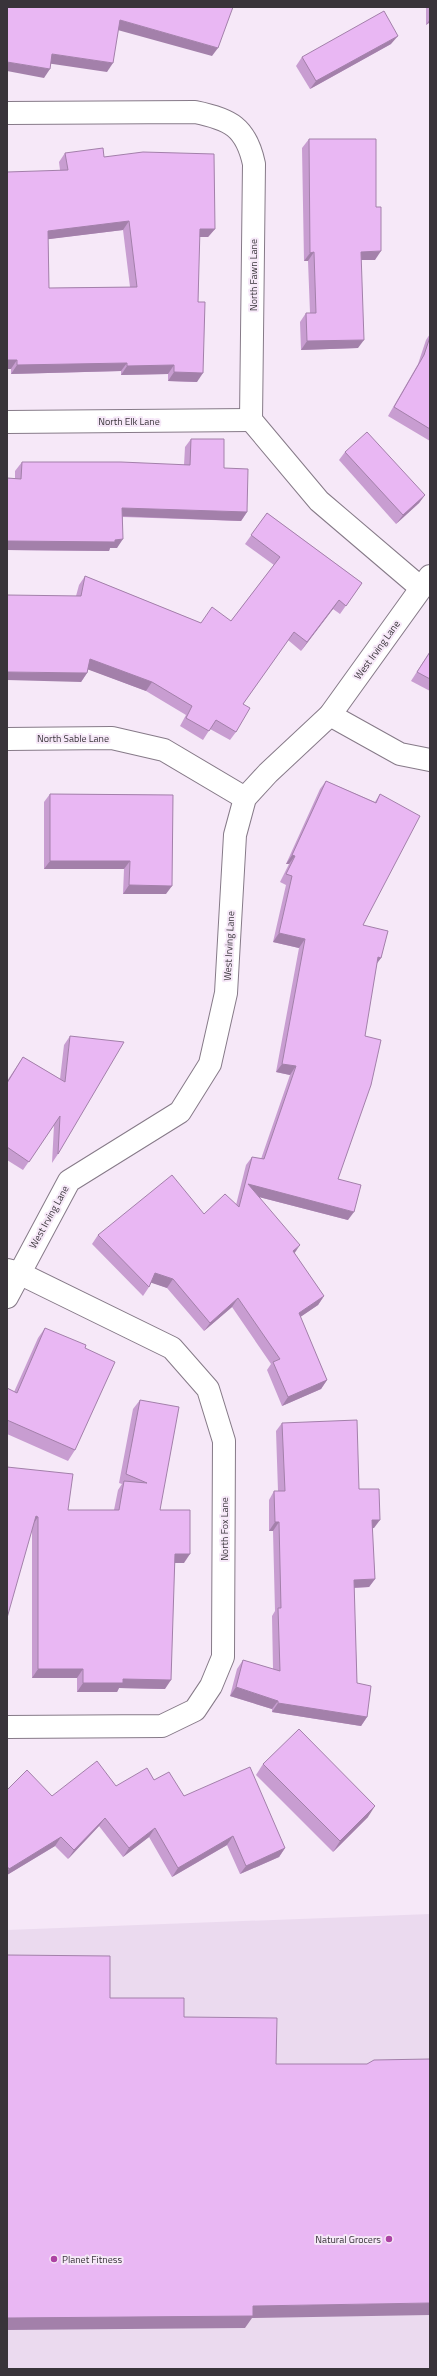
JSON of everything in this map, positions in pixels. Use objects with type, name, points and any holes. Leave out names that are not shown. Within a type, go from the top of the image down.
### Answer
[{"type":"street","name":"North Fawn Lane","points":[[7,113],[195,112],[217,116],[238,129],[250,145],[254,164],[251,420]]},
{"type":"street","name":"North Elk Lane","points":[[7,422],[251,420]]},
{"type":"street","points":[[251,420],[319,501],[426,582]]},
{"type":"street","name":"West Irving Lane","points":[[7,1297],[13,1271],[69,1181],[180,1112],[210,1064],[226,993],[235,835],[245,798],[268,773],[330,715],[426,582]]},
{"type":"street","points":[[330,715],[400,754],[430,760]]},
{"type":"street","name":"North Sable Lane","points":[[7,739],[112,738],[164,750],[245,798]]},
{"type":"street","name":"North Fox Lane","points":[[7,1727],[162,1726],[195,1710],[211,1686],[224,1656],[224,1441],[208,1389],[172,1348],[13,1271]]},
{"type":"shaded area","points":[[430,1914],[430,2369],[7,2369],[7,1930]]},
{"type":"building","points":[[7,7],[233,7],[218,48],[120,20],[113,63],[52,54],[50,69],[7,62]]},
{"type":"building","points":[[384,11],[398,36],[316,81],[302,57]]},
{"type":"building","points":[[309,139],[376,139],[376,207],[381,207],[381,251],[361,252],[364,340],[307,341],[306,313],[316,313],[314,252],[310,253]]},
{"type":"building","points":[[103,148],[104,157],[143,152],[214,154],[215,229],[200,229],[198,302],[205,302],[203,373],[174,372],[174,365],[127,366],[127,363],[17,365],[17,360],[7,360],[7,172],[68,170],[65,153]],"holes":[[[129,221],[137,287],[49,288],[48,231]]]},
{"type":"building","points":[[430,337],[430,429],[394,407],[424,355]]},
{"type":"building","points":[[367,432],[425,495],[403,515],[345,452]]},
{"type":"building","points":[[191,439],[224,439],[224,468],[248,469],[247,512],[122,508],[123,539],[115,540],[115,542],[7,541],[7,478],[21,479],[22,462],[121,462],[190,465]]},
{"type":"building","points":[[267,513],[362,583],[346,606],[339,600],[307,642],[294,632],[243,704],[250,708],[236,732],[216,720],[209,731],[186,718],[192,706],[152,682],[90,659],[87,673],[7,672],[7,595],[81,596],[85,576],[201,623],[212,607],[231,621],[280,557],[251,535]]},
{"type":"building","points":[[430,652],[430,679],[417,672]]},
{"type":"building","points":[[326,781],[376,803],[380,794],[420,816],[363,925],[388,931],[381,958],[378,957],[365,1036],[381,1040],[371,1085],[338,1179],[361,1185],[354,1212],[248,1184],[300,1245],[293,1251],[324,1296],[299,1313],[327,1380],[288,1397],[273,1362],[280,1359],[238,1298],[210,1323],[173,1279],[155,1273],[149,1287],[98,1235],[172,1175],[204,1214],[225,1194],[239,1207],[252,1157],[264,1159],[296,1066],[282,1064],[305,939],[279,933],[292,876],[286,874],[295,856],[292,855]]},
{"type":"building","points":[[50,794],[173,795],[172,886],[129,885],[130,861],[50,861]]},
{"type":"building","points":[[70,1036],[124,1042],[58,1154],[60,1116],[29,1162],[7,1147],[7,1083],[23,1057],[65,1082]]},
{"type":"building","points":[[45,1328],[86,1345],[85,1348],[115,1362],[75,1450],[7,1420],[7,1388],[17,1393]]},
{"type":"building","points":[[140,1400],[179,1407],[160,1510],[190,1510],[190,1554],[175,1554],[171,1680],[123,1679],[123,1683],[83,1683],[83,1669],[38,1669],[38,1517],[36,1516],[7,1618],[7,1467],[73,1474],[68,1510],[119,1510],[124,1481],[147,1483],[126,1474]]},
{"type":"building","points":[[357,1420],[359,1489],[379,1489],[380,1520],[372,1520],[375,1579],[354,1580],[357,1683],[371,1686],[367,1717],[278,1703],[278,1701],[236,1687],[243,1660],[280,1671],[278,1608],[281,1608],[279,1522],[275,1522],[274,1491],[285,1491],[282,1423]]},
{"type":"building","points":[[299,1729],[375,1806],[340,1841],[263,1764]]},
{"type":"building","points":[[97,1761],[116,1786],[147,1768],[154,1780],[169,1772],[184,1796],[250,1767],[285,1848],[246,1866],[233,1836],[178,1868],[155,1828],[129,1848],[105,1818],[74,1850],[61,1837],[9,1869],[7,1866],[7,1790],[27,1770],[52,1796]]},
{"type":"building","points":[[7,1955],[110,1956],[110,1998],[184,1998],[184,2017],[277,2018],[276,2064],[367,2064],[374,2060],[430,2059],[430,2303],[253,2306],[253,2316],[7,2318]]},
{"type":"place","name":"Natural Grocers","points":[[389,2239]]},
{"type":"place","name":"Planet Fitness","points":[[54,2259]]}]
